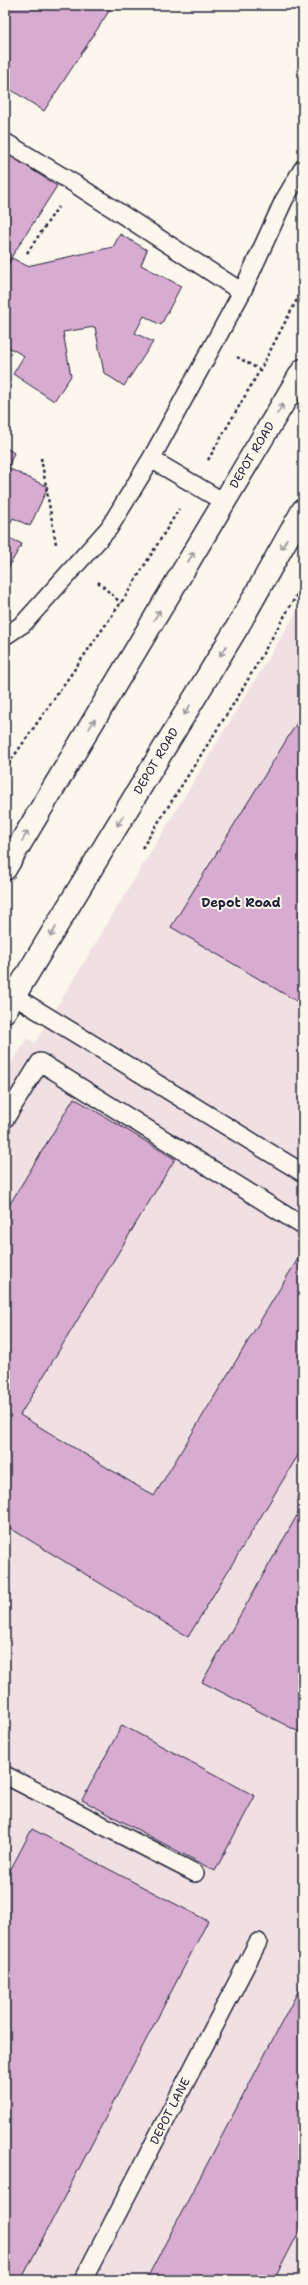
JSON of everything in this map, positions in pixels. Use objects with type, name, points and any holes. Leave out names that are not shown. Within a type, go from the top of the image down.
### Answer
[{"type":"street","name":"DEPOT ROAD","points":[[5,869],[303,370]]},
{"type":"street","name":"DEPOT ROAD","points":[[9,1004],[238,626],[303,510]]},
{"type":"lane","points":[[5,142],[75,184],[242,292]]},
{"type":"lane","points":[[5,636],[23,624],[109,528],[151,459],[242,292],[284,200],[303,168]]},
{"type":"lane","points":[[151,459],[224,502]]},
{"type":"lane","points":[[9,1004],[303,1173]]},
{"type":"lane","points":[[5,1119],[40,1062],[303,1226]]},
{"type":"lane","points":[[5,1775],[195,1873]]},
{"type":"lane","name":"DEPOT LANE","points":[[83,2280],[258,1942]]},
{"type":"path","points":[[26,253],[75,184]]},
{"type":"path","points":[[5,769],[121,602],[194,484],[260,370],[303,288]]},
{"type":"path","points":[[41,458],[50,503],[62,580]]},
{"type":"path","points":[[98,582],[121,602]]},
{"type":"path","points":[[5,672],[9,664]]},
{"type":"shaded area","points":[[303,601],[303,2280],[5,2280],[5,1074],[27,1038],[35,1043]]},
{"type":"building","points":[[5,5],[113,5],[44,111],[5,86]]},
{"type":"building","points":[[5,152],[57,186],[5,267]]},
{"type":"building","points":[[120,234],[147,250],[141,265],[181,286],[161,325],[144,316],[135,333],[153,342],[124,386],[104,373],[95,327],[63,332],[71,376],[54,401],[13,374],[24,356],[5,345],[5,271],[12,258],[27,266],[113,247]]},
{"type":"building","points":[[5,447],[14,453],[8,468],[48,487],[30,526],[13,518],[5,534]]},
{"type":"building","points":[[5,536],[22,544],[5,573]]},
{"type":"building","points":[[303,713],[303,1005],[171,927]]},
{"type":"building","points":[[74,1098],[175,1159],[20,1415],[154,1496],[299,1257],[303,1259],[303,1447],[188,1637],[5,1525],[5,1212]]},
{"type":"building","points":[[303,1505],[303,1734],[202,1682]]},
{"type":"building","points":[[122,1725],[255,1796],[215,1871],[82,1800]]},
{"type":"building","points":[[32,1829],[208,1921],[21,2280],[5,2280],[5,1880]]},
{"type":"building","points":[[303,1982],[303,2224],[274,2280],[146,2280]]},
{"type":"district","name":"Depot Road","points":[[241,902]]}]
